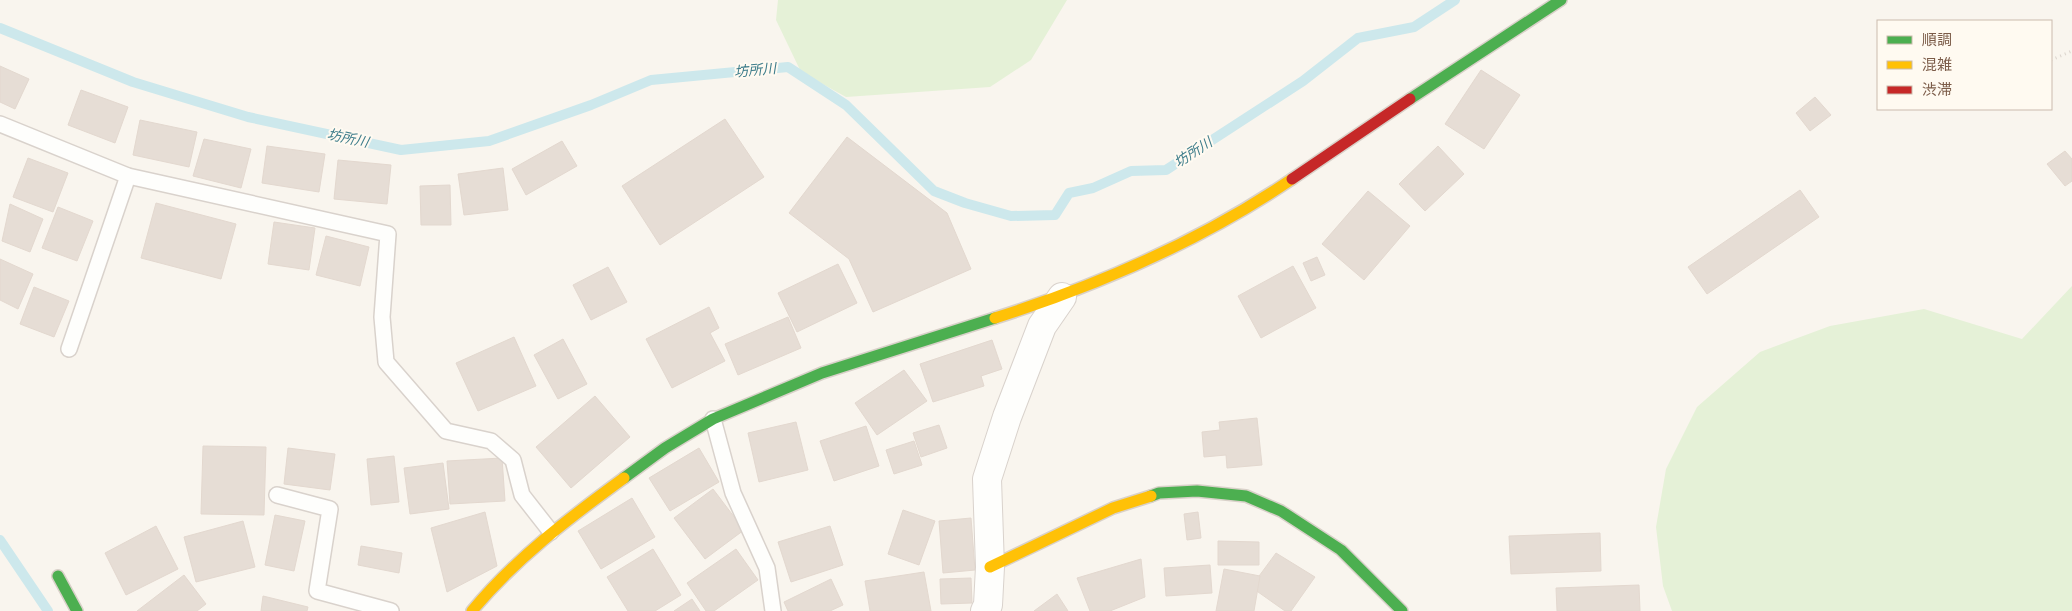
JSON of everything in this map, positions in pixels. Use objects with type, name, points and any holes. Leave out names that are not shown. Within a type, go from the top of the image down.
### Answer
[{"type":"street","points":[[472,611],[486,594],[551,532],[665,448],[713,419],[822,373],[1062,297],[1168,250],[1270,194],[1396,108],[1561,0]]},
{"type":"street","points":[[985,611],[988,606],[990,567],[986,479],[1007,417],[1042,326],[1062,297]]},
{"type":"street","points":[[990,567],[1113,508],[1159,493],[1197,491],[1246,496],[1281,511],[1341,550],[1402,611]]},
{"type":"street","points":[[58,576],[77,611]]},
{"type":"lane","points":[[0,124],[128,176],[388,234],[382,317],[386,362],[446,430],[492,442],[513,460],[522,495],[551,532]]},
{"type":"lane","points":[[69,349],[128,176]]},
{"type":"lane","points":[[713,419],[733,493],[767,568],[773,611]]},
{"type":"lane","points":[[277,494],[330,509],[317,591],[391,611]]},
{"type":"path","points":[[2052,60],[2072,51]]},
{"type":"green space","points":[[778,0],[1067,0],[1031,60],[990,87],[846,97],[801,72],[776,20]]},
{"type":"green space","points":[[2072,286],[2072,611],[1672,611],[1663,586],[1656,527],[1666,469],[1697,407],[1760,352],[1830,326],[1924,309],[2022,339]]},
{"type":"building","points":[[0,66],[29,79],[15,109],[0,102]]},
{"type":"building","points":[[1481,70],[1520,95],[1484,149],[1445,124]]},
{"type":"building","points":[[81,90],[128,107],[115,143],[68,125]]},
{"type":"building","points":[[1815,97],[1831,115],[1810,131],[1796,113]]},
{"type":"building","points":[[725,119],[764,177],[660,245],[622,186]]},
{"type":"building","points":[[140,120],[197,132],[189,167],[133,155]]},
{"type":"building","points":[[847,137],[947,213],[971,269],[873,312],[849,259],[789,213]]},
{"type":"building","points":[[204,139],[251,149],[241,188],[193,176]]},
{"type":"building","points":[[562,141],[577,166],[526,195],[512,169]]},
{"type":"building","points":[[267,146],[325,154],[319,192],[262,183]]},
{"type":"building","points":[[1438,146],[1464,174],[1425,211],[1399,184]]},
{"type":"building","points":[[2065,151],[2072,159],[2072,181],[2065,186],[2047,164]]},
{"type":"building","points":[[28,158],[68,173],[53,212],[13,197]]},
{"type":"building","points":[[338,160],[391,165],[387,204],[334,199]]},
{"type":"building","points":[[503,168],[508,210],[464,215],[458,174]]},
{"type":"building","points":[[450,185],[451,225],[421,225],[420,186]]},
{"type":"building","points":[[1800,190],[1819,217],[1707,294],[1688,267]]},
{"type":"building","points":[[1368,191],[1410,226],[1364,280],[1322,244]]},
{"type":"building","points":[[156,203],[236,224],[221,279],[141,258]]},
{"type":"building","points":[[10,204],[43,219],[30,252],[2,241]]},
{"type":"building","points":[[58,207],[93,221],[77,261],[42,248]]},
{"type":"building","points":[[274,222],[315,228],[309,270],[268,264]]},
{"type":"building","points":[[326,236],[369,247],[360,286],[316,275]]},
{"type":"building","points":[[1317,257],[1325,275],[1311,281],[1303,263]]},
{"type":"building","points":[[0,259],[33,274],[18,309],[0,300]]},
{"type":"building","points":[[838,264],[857,303],[797,332],[778,293]]},
{"type":"building","points":[[1293,266],[1316,308],[1261,338],[1238,296]]},
{"type":"building","points":[[608,267],[627,302],[591,320],[573,285]]},
{"type":"building","points":[[34,287],[69,301],[54,337],[20,324]]},
{"type":"building","points":[[709,307],[719,328],[710,333],[725,361],[672,388],[646,339]]},
{"type":"building","points":[[788,317],[801,348],[738,375],[725,344]]},
{"type":"building","points":[[514,337],[536,386],[478,411],[456,363]]},
{"type":"building","points":[[563,339],[587,384],[558,399],[534,355]]},
{"type":"building","points":[[992,340],[1002,369],[981,376],[984,386],[933,402],[920,364]]},
{"type":"building","points":[[904,370],[927,401],[877,435],[855,403]]},
{"type":"building","points":[[595,396],[630,437],[571,488],[536,447]]},
{"type":"building","points":[[1257,418],[1262,465],[1227,468],[1226,455],[1204,457],[1202,432],[1220,430],[1219,422]]},
{"type":"building","points":[[796,422],[808,470],[759,482],[748,433]]},
{"type":"building","points":[[939,425],[947,448],[921,457],[913,433]]},
{"type":"building","points":[[866,426],[879,466],[834,481],[820,441]]},
{"type":"building","points":[[914,441],[922,465],[894,474],[886,450]]},
{"type":"building","points":[[203,446],[266,447],[264,515],[201,514]]},
{"type":"building","points":[[288,448],[335,454],[330,490],[284,484]]},
{"type":"building","points":[[699,448],[719,482],[670,511],[649,478]]},
{"type":"building","points":[[394,456],[399,502],[371,505],[367,459]]},
{"type":"building","points":[[502,458],[505,501],[450,504],[447,461]]},
{"type":"building","points":[[443,463],[449,509],[410,514],[404,468]]},
{"type":"building","points":[[713,489],[744,530],[705,559],[674,518]]},
{"type":"building","points":[[632,498],[655,537],[601,569],[578,531]]},
{"type":"building","points":[[903,510],[935,521],[919,565],[888,554]]},
{"type":"building","points":[[485,512],[497,566],[447,592],[431,528]]},
{"type":"building","points":[[1198,512],[1201,538],[1187,540],[1184,514]]},
{"type":"building","points":[[275,515],[305,521],[294,571],[265,565]]},
{"type":"building","points":[[971,518],[975,570],[943,573],[939,521]]},
{"type":"building","points":[[243,521],[255,567],[196,582],[184,537]]},
{"type":"building","points":[[156,526],[178,569],[126,595],[105,553]]},
{"type":"building","points":[[830,526],[843,565],[791,582],[778,542]]},
{"type":"building","points":[[1600,533],[1601,571],[1511,574],[1509,536]]},
{"type":"building","points":[[1218,541],[1259,542],[1259,565],[1218,565]]},
{"type":"building","points":[[361,546],[402,553],[399,573],[358,565]]},
{"type":"building","points":[[653,549],[681,595],[655,611],[628,611],[607,577]]},
{"type":"building","points":[[736,549],[758,580],[714,611],[706,611],[687,583]]},
{"type":"building","points":[[1276,553],[1315,577],[1291,611],[1285,611],[1251,587]]},
{"type":"building","points":[[1141,559],[1145,597],[1110,611],[1090,611],[1077,578]]},
{"type":"building","points":[[1210,565],[1212,593],[1166,596],[1164,568]]},
{"type":"building","points":[[1224,569],[1260,576],[1254,611],[1216,611]]},
{"type":"building","points":[[924,572],[931,611],[870,611],[865,581]]},
{"type":"building","points":[[184,575],[206,604],[197,611],[137,611]]},
{"type":"building","points":[[971,578],[972,603],[941,604],[940,579]]},
{"type":"building","points":[[831,579],[843,605],[830,611],[788,611],[784,602]]},
{"type":"building","points":[[1639,585],[1640,611],[1557,611],[1556,588]]},
{"type":"building","points":[[1057,594],[1068,611],[1034,611]]},
{"type":"building","points":[[263,596],[308,607],[307,611],[261,611]]},
{"type":"building","points":[[692,599],[700,611],[674,611]]},
{"type":"waterway","name":"坊所川","points":[[0,28],[133,82],[248,117],[401,150],[489,141],[591,105],[651,80],[788,67],[846,105],[934,191],[965,203],[1011,216],[1055,215],[1069,193],[1093,188],[1131,171],[1166,170],[1303,81],[1358,38],[1414,27],[1455,0]]},
{"type":"waterway","points":[[0,540],[48,611]]},
{"type":"traffic: fast","points":[[1410,99],[1561,0]]},
{"type":"traffic: fast","points":[[624,478],[665,448],[713,419],[822,373],[995,318]]},
{"type":"traffic: fast","points":[[1151,496],[1159,493],[1197,491],[1246,496],[1281,511],[1341,550],[1402,611]]},
{"type":"traffic: fast","points":[[58,576],[77,611]]},
{"type":"traffic: slow","points":[[995,318],[1073,291],[1149,259],[1222,222],[1292,179]]},
{"type":"traffic: slow","points":[[472,611],[524,557],[583,508],[624,478]]},
{"type":"traffic: slow","points":[[990,567],[1113,508],[1151,496]]},
{"type":"traffic: jam","points":[[1292,179],[1410,99]]}]
